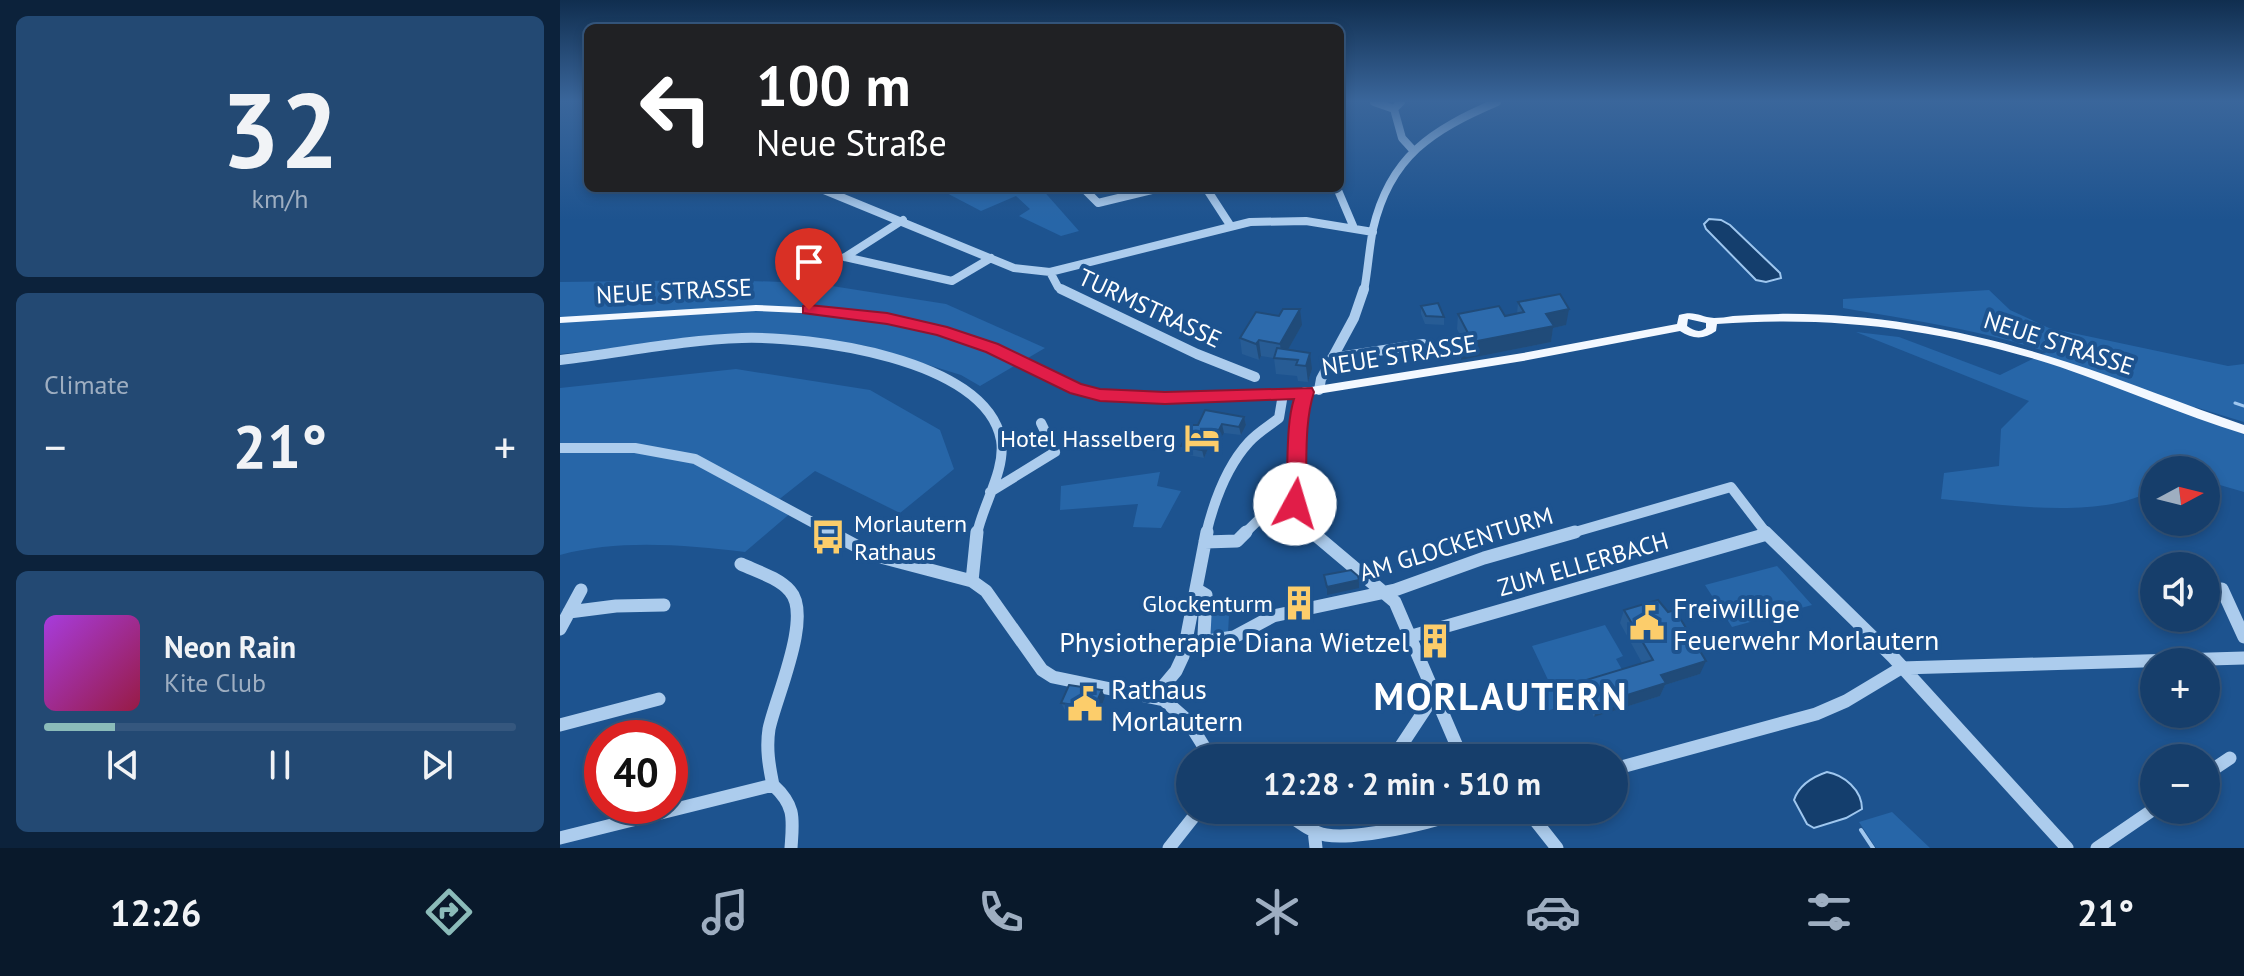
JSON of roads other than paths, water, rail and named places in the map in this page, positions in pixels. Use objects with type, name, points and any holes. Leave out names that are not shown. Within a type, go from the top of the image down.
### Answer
[{"type":"main road","name":"NEUE STRASSE","points":[[560,320],[756,308],[844,312],[887,318],[967,339],[1018,359],[1076,389],[1100,395],[1153,398],[1312,391],[1494,363],[1682,327],[1692,334],[1702,335],[1712,329],[1711,322]]},
{"type":"main road","name":"NEUE STRASSE","points":[[1682,327],[1681,320],[1690,314],[1700,315],[1711,322],[1755,317],[1828,317],[1939,331],[2070,367],[2244,430]]},
{"type":"street","points":[[1405,142],[1412,149]]},
{"type":"street","points":[[1424,142],[1412,149],[1393,173],[1373,232],[1363,295],[1332,358],[1298,415],[1299,464],[1294,495],[1299,513],[1313,534],[1387,592],[1403,616],[1456,744]]},
{"type":"street","name":"TURMSTRASSE","points":[[830,192],[1014,268],[1050,272],[1058,287],[1197,354],[1255,377]]},
{"type":"street","points":[[1087,192],[1098,203],[1145,192]]},
{"type":"street","points":[[1209,192],[1230,225]]},
{"type":"street","points":[[1339,192],[1354,228]]},
{"type":"street","points":[[903,220],[845,257],[952,281],[991,258]]},
{"type":"street","points":[[1050,272],[1230,225],[1287,220],[1373,232]]},
{"type":"street","points":[[560,360],[766,338],[864,350],[935,374],[969,393],[999,432],[1001,458],[975,544],[972,581]]},
{"type":"street","points":[[1332,358],[1423,344]]},
{"type":"street","points":[[1155,696],[1176,671],[1183,656],[1205,542],[1224,484],[1239,453],[1281,414],[1283,394]]},
{"type":"street","points":[[1281,414],[1298,415]]},
{"type":"street","points":[[988,493],[1055,452],[1041,423]]},
{"type":"street","points":[[560,448],[635,448],[695,459],[873,555],[972,581],[986,591],[1042,670],[1053,677],[1155,696],[1175,706],[1201,744]]},
{"type":"street","name":"AM GLOCKENTURM","points":[[1196,589],[1206,595],[1204,635],[1211,642],[1234,637],[1273,616],[1387,592],[1484,558],[1731,487],[1767,534]]},
{"type":"street","points":[[1205,542],[1237,541],[1280,499],[1294,495]]},
{"type":"street","points":[[1767,534],[1901,668],[2067,848]]},
{"type":"street","name":"ZUM ELLERBACH","points":[[1412,636],[1767,534]]},
{"type":"street","points":[[741,564],[781,583],[792,592],[798,606],[788,675],[770,725],[768,759],[773,785],[785,796],[793,813],[791,848]]},
{"type":"street","points":[[2222,589],[2244,637]]},
{"type":"street","points":[[560,629],[581,590]]},
{"type":"street","points":[[569,612],[644,604],[664,605]]},
{"type":"street","points":[[1628,765],[1816,714],[1846,701],[1901,668],[2244,658]]},
{"type":"street","points":[[1402,744],[1434,696]]},
{"type":"street","points":[[560,725],[659,699]]},
{"type":"street","points":[[2220,765],[2230,758]]},
{"type":"street","points":[[560,838],[773,785]]},
{"type":"street","points":[[2097,848],[2140,819]]},
{"type":"street","points":[[1169,848],[1188,824]]},
{"type":"street","points":[[1304,824],[1336,836],[1410,824]]},
{"type":"street","points":[[1538,824],[1557,848]]},
{"type":"street","points":[[1314,830],[1316,848]]},
{"type":"waterway","points":[[2235,403],[2244,406]]},
{"type":"waterway","points":[[1861,830],[1873,848]]},
{"type":"place","name":"Hotel Hasselberg","points":[[1202,438]]},
{"type":"place","name":"Morlautern Rathaus","points":[[828,537]]},
{"type":"place","name":"Glockenturm","points":[[1299,603]]},
{"type":"place","name":"Freiwillige Feuerwehr Morlautern","points":[[1647,623]]},
{"type":"place","name":"Physiotherapie Diana Wietzel","points":[[1435,641]]},
{"type":"place","name":"Rathaus Morlautern","points":[[1085,704]]},
{"type":"district","name":"MORLAUTERN","points":[[1501,695]]}]
